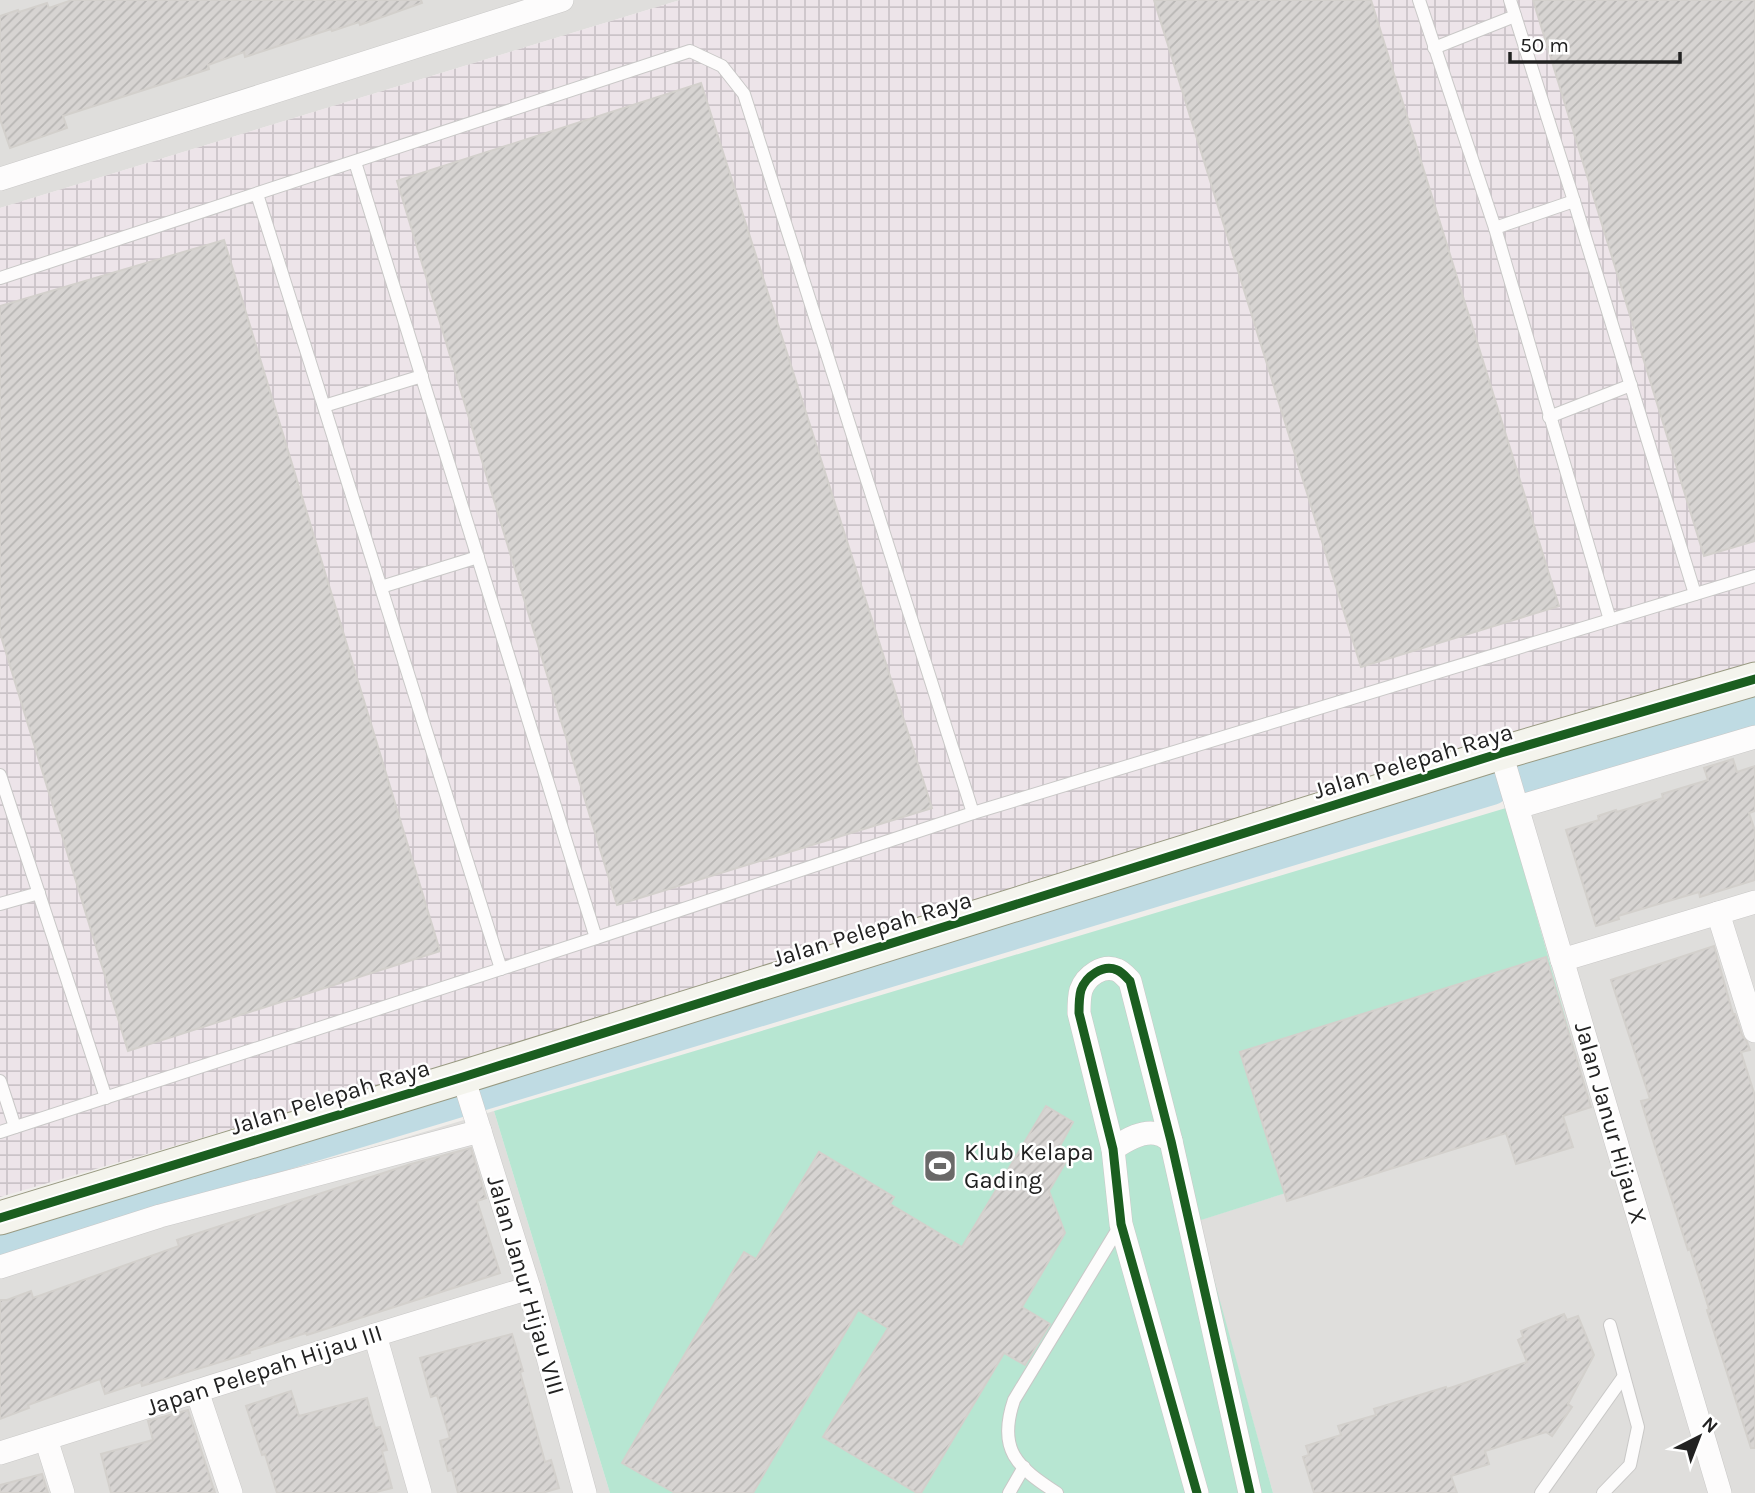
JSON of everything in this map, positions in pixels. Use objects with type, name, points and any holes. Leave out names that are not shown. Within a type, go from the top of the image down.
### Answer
[{"type":"street","points":[[0,179],[562,0]]},
{"type":"street","name":"Jalan Pelepah Raya","points":[[0,1218],[464,1080],[1501,753],[1755,679]]},
{"type":"street","points":[[1514,796],[1755,737]]},
{"type":"street","name":"Jalan Janur Hijau X","points":[[1501,753],[1720,1493]]},
{"type":"street","points":[[1562,960],[1755,902]]},
{"type":"street","points":[[1718,913],[1755,1031]]},
{"type":"street","points":[[1197,1493],[1121,1224],[1113,1149],[1079,1013],[1083,985],[1092,974],[1107,968],[1120,971],[1130,981],[1171,1141],[1250,1493]]},
{"type":"street","name":"Jalan Janur Hijau VIII","points":[[464,1080],[529,1288],[584,1493]]},
{"type":"street","points":[[0,1267],[160,1216],[477,1124]]},
{"type":"street","points":[[1113,1149],[1142,1134],[1160,1134],[1171,1141]]},
{"type":"street","name":"Japan Pelepah Hijau III","points":[[0,1453],[529,1288]]},
{"type":"street","points":[[375,1335],[420,1493]]},
{"type":"street","points":[[197,1391],[231,1493]]},
{"type":"street","points":[[46,1439],[62,1493]]},
{"type":"lane","points":[[1419,0],[1494,228],[1610,620]]},
{"type":"lane","points":[[1510,0],[1695,594]]},
{"type":"lane","points":[[1434,48],[1515,16]]},
{"type":"lane","points":[[0,278],[690,51],[722,66],[744,94],[973,813]]},
{"type":"lane","points":[[355,162],[596,938]]},
{"type":"lane","points":[[257,194],[501,969]]},
{"type":"lane","points":[[1494,228],[1574,201]]},
{"type":"lane","points":[[324,406],[422,376]]},
{"type":"lane","points":[[1549,416],[1631,386]]},
{"type":"lane","points":[[381,587],[478,557]]},
{"type":"lane","points":[[0,1132],[973,813],[1755,576]]},
{"type":"lane","points":[[0,775],[106,1098]]},
{"type":"lane","points":[[0,904],[39,893]]},
{"type":"lane","points":[[0,1081],[15,1127]]},
{"type":"lane","points":[[1057,1493],[1040,1482],[1013,1455],[1007,1438],[1008,1417],[1014,1400],[1121,1224]]},
{"type":"lane","points":[[1603,1493],[1630,1465],[1638,1427],[1610,1325]]},
{"type":"lane","points":[[1541,1493],[1624,1376]]},
{"type":"lane","points":[[1009,1493],[1024,1467]]},
{"type":"shaded area","points":[[0,0],[680,0],[0,208]]},
{"type":"shaded area","points":[[680,0],[1755,0],[1755,671],[1014,900],[0,1197],[0,208]]},
{"type":"shaded area","points":[[1755,733],[1755,1493],[1273,1493],[1197,1221],[1588,1097],[1506,808]]},
{"type":"shaded area","points":[[494,1111],[610,1493],[0,1493],[0,1259]]},
{"type":"green space","name":"Klub Kelapa Gading","points":[[1506,808],[1588,1097],[1198,1221],[1273,1493],[610,1493],[494,1111]]},
{"type":"building","points":[[72,0],[421,0],[422,3],[360,25],[359,22],[332,31],[331,29],[245,57],[244,52],[208,65],[209,69],[63,116],[67,128],[10,148],[0,119],[0,16],[47,3],[49,8]]},
{"type":"building","points":[[1154,0],[1371,0],[1559,606],[1361,667]]},
{"type":"building","points":[[1533,0],[1755,0],[1755,541],[1704,556]]},
{"type":"building","points":[[701,83],[932,808],[617,905],[397,181]]},
{"type":"building","points":[[224,240],[440,951],[128,1051],[0,633],[0,306]]},
{"type":"building","points":[[1733,759],[1737,772],[1755,766],[1755,811],[1749,813],[1755,831],[1755,880],[1700,897],[1699,892],[1618,916],[1619,919],[1596,926],[1566,830],[1599,820],[1598,816],[1663,798],[1662,794],[1708,780],[1704,768]]},
{"type":"building","points":[[1714,946],[1733,1014],[1750,1050],[1741,1052],[1755,1096],[1755,1448],[1751,1448],[1690,1249],[1688,1250],[1656,1150],[1641,1101],[1650,1099],[1611,980]]},
{"type":"building","points":[[1546,957],[1591,1107],[1563,1116],[1573,1147],[1516,1164],[1506,1133],[1287,1201],[1240,1052]]},
{"type":"building","points":[[1046,1106],[1073,1122],[1060,1146],[1071,1153],[1049,1191],[1065,1233],[1022,1307],[1050,1324],[1025,1365],[1004,1353],[921,1493],[823,1437],[888,1328],[858,1310],[753,1493],[675,1493],[622,1463],[744,1252],[756,1259],[819,1152],[894,1197],[890,1204],[962,1247]]},
{"type":"building","points":[[471,1148],[486,1198],[477,1201],[500,1273],[142,1386],[141,1382],[105,1394],[100,1379],[28,1405],[29,1408],[0,1419],[0,1300],[31,1291],[33,1298],[179,1246],[177,1240],[411,1164]]},
{"type":"building","points":[[1564,1314],[1567,1320],[1578,1316],[1594,1355],[1568,1404],[1572,1407],[1552,1436],[1546,1432],[1485,1451],[1489,1464],[1451,1476],[1457,1493],[1314,1493],[1303,1457],[1309,1455],[1306,1446],[1341,1435],[1338,1426],[1376,1415],[1374,1409],[1446,1387],[1447,1389],[1527,1362],[1518,1340],[1523,1337],[1521,1331]]},
{"type":"building","points":[[512,1334],[545,1462],[551,1460],[559,1488],[542,1493],[458,1493],[452,1470],[448,1471],[440,1441],[450,1438],[437,1395],[431,1397],[420,1358]]},
{"type":"building","points":[[291,1391],[299,1416],[367,1398],[375,1428],[380,1427],[387,1450],[382,1451],[392,1488],[372,1493],[277,1493],[246,1406]]},
{"type":"building","points":[[188,1410],[215,1493],[111,1493],[101,1454],[153,1440],[148,1421]]},
{"type":"building","points":[[42,1474],[48,1493],[0,1493],[0,1485]]},
{"type":"waterway","points":[[1527,774],[1755,706]]},
{"type":"waterway","points":[[0,1236],[1491,785]]},
{"type":"cycle path","points":[[0,1218],[463,1077],[1501,753],[1755,679]]},
{"type":"cycle path","points":[[1197,1493],[1121,1224],[1113,1149],[1079,1013],[1083,985],[1091,976],[1106,969],[1119,971],[1130,981],[1171,1141],[1250,1493]]},
{"type":"place","name":"Klub Kelapa Gading","points":[[940,1166]]}]
